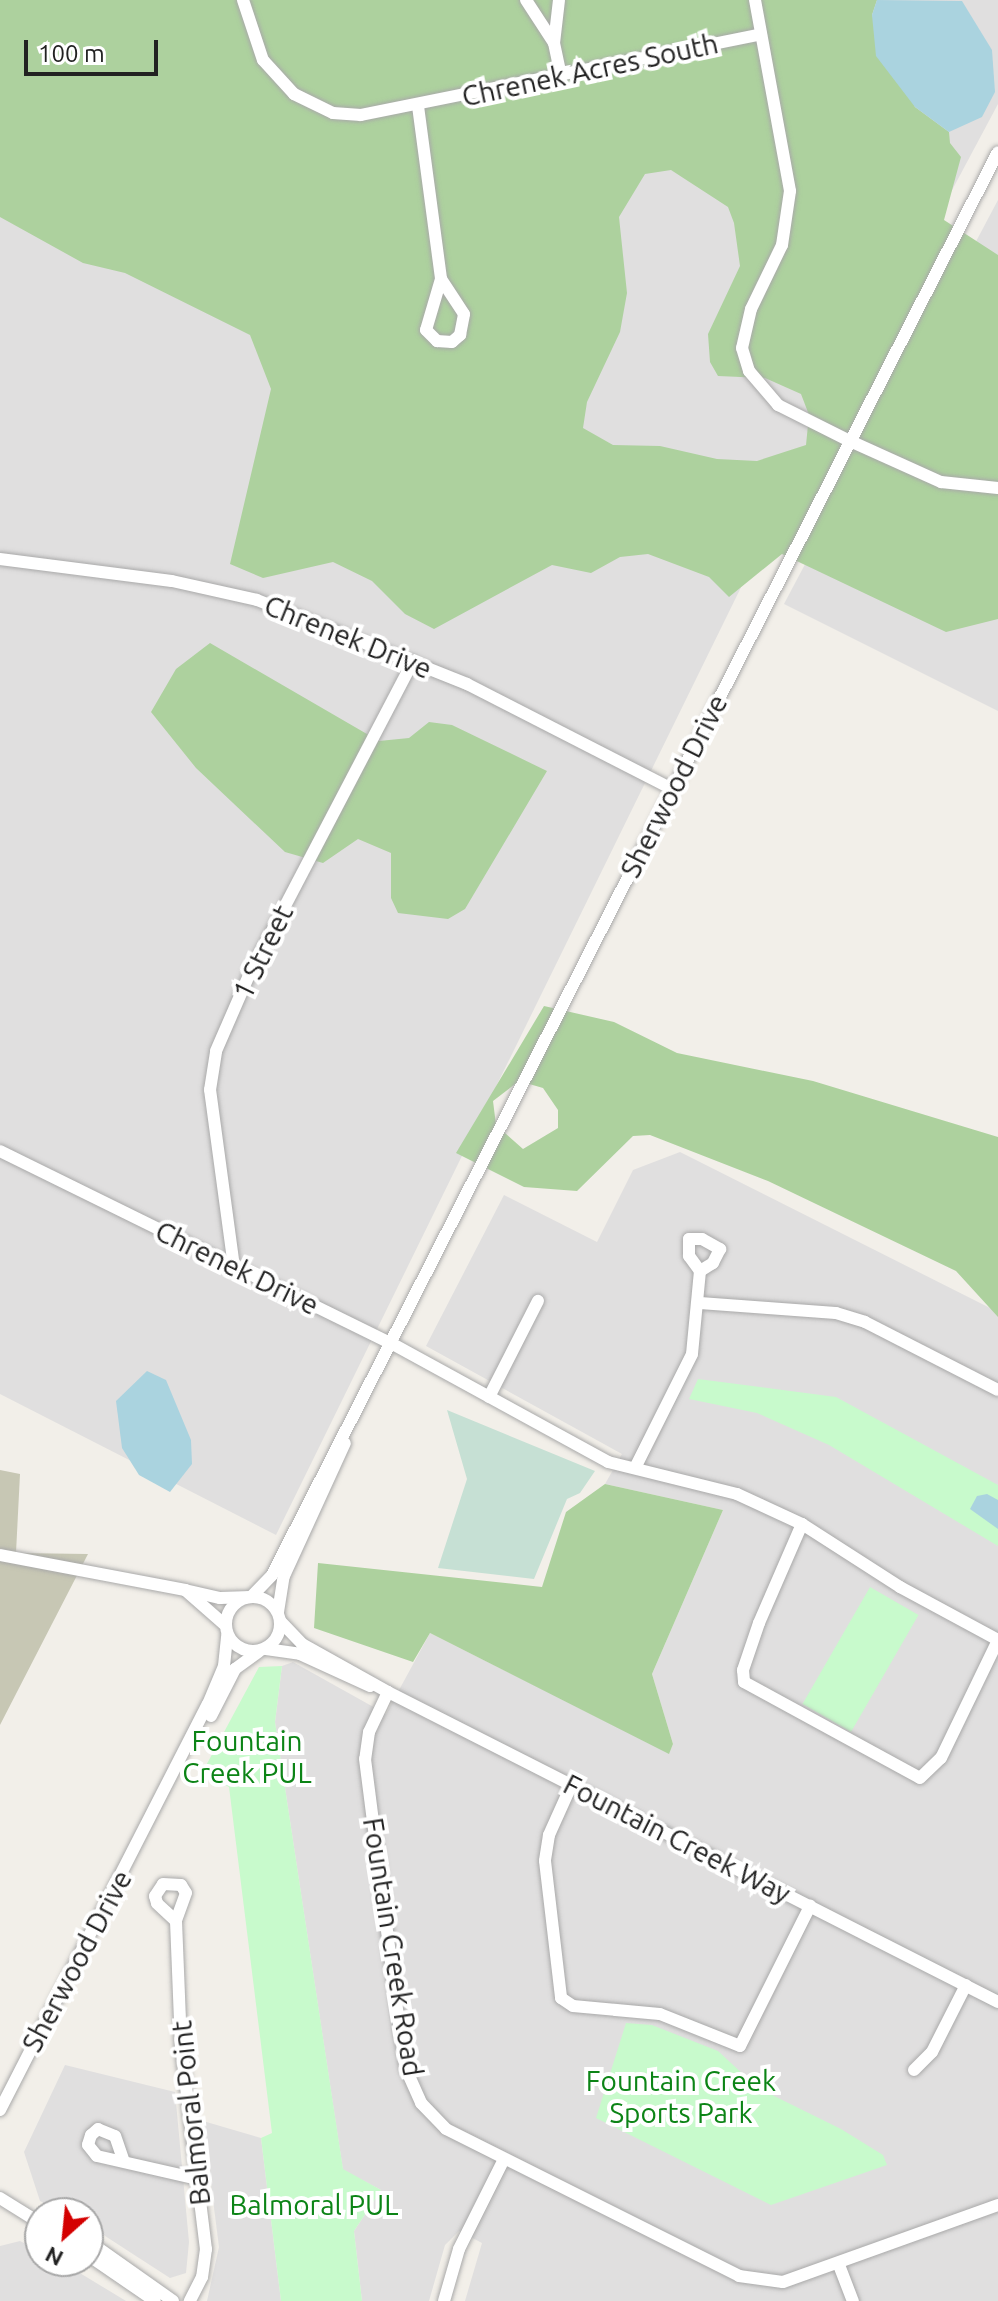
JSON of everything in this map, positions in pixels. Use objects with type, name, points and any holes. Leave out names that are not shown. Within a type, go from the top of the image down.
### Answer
[{"type":"street","name":"Chrenek Acres South","points":[[243,0],[263,60],[294,94],[333,113],[361,115],[418,106],[761,34]]},
{"type":"street","points":[[526,0],[554,43]]},
{"type":"street","points":[[559,0],[554,43],[561,77]]},
{"type":"street","points":[[755,0],[790,191],[782,245],[751,309],[742,348],[759,388],[778,405],[941,482],[998,488]]},
{"type":"street","points":[[418,106],[441,279],[426,330],[437,341],[452,342],[460,335],[464,314],[441,279]]},
{"type":"street","name":"Sherwood Drive","points":[[251,1597],[272,1575],[998,152]]},
{"type":"street","name":"Chrenek Drive","points":[[0,559],[172,581],[257,600],[413,661],[672,789]]},
{"type":"street","name":"1 Street","points":[[234,1267],[210,1090],[216,1051],[249,975],[413,661]]},
{"type":"street","name":"Chrenek Drive","points":[[0,1151],[389,1342],[608,1462],[737,1494],[802,1524],[900,1587],[998,1640]]},
{"type":"street","points":[[635,1468],[692,1354],[700,1303],[700,1271]]},
{"type":"street","points":[[489,1397],[538,1301]]},
{"type":"street","points":[[700,1303],[850,1318],[998,1390]]},
{"type":"street","name":"Sherwood Drive","points":[[279,1617],[281,1584],[340,1460],[350,1420]]},
{"type":"street","points":[[802,1524],[759,1623],[743,1670],[744,1682],[920,1778],[941,1758],[998,1640]]},
{"type":"street","points":[[0,1555],[185,1590],[220,1598],[267,1600],[279,1617],[277,1638],[262,1650],[240,1649],[226,1630],[185,1590]]},
{"type":"street","points":[[226,1630],[230,1609],[251,1597]]},
{"type":"street","name":"Fountain Creek Way","points":[[279,1617],[302,1644],[388,1692],[998,2002]]},
{"type":"street","name":"Sherwood Drive","points":[[152,1819],[224,1666],[226,1630]]},
{"type":"street","name":"Sherwood Drive","points":[[0,2119],[2,2107],[152,1819],[232,1674],[262,1650]]},
{"type":"street","name":"Fountain Creek Way","points":[[262,1650],[300,1654],[388,1692]]},
{"type":"street","name":"Fountain Creek Road","points":[[388,1692],[369,1732],[365,1759],[406,2069],[421,2103],[446,2129],[503,2161],[739,2276],[783,2282],[839,2265],[998,2205]]},
{"type":"street","points":[[571,1786],[549,1835],[545,1861],[561,1998],[573,2006],[660,2014],[740,2046],[810,1906]]},
{"type":"street","name":"Balmoral Point","points":[[176,1921],[181,2046],[206,2249],[202,2277],[190,2301]]},
{"type":"street","points":[[914,2070],[932,2052],[966,1985]]},
{"type":"street","points":[[123,2159],[144,2170],[198,2179]]},
{"type":"street","points":[[444,2301],[459,2249],[503,2161]]},
{"type":"street","points":[[0,2198],[24,2213]]},
{"type":"street","points":[[0,2211],[24,2218]]},
{"type":"street","points":[[104,2252],[173,2301]]},
{"type":"street","points":[[839,2265],[853,2301]]},
{"type":"street","points":[[104,2266],[155,2301]]},
{"type":"shaded area","points":[[0,0],[998,0],[998,104],[750,569],[276,1535],[0,1394]]},
{"type":"shaded area","points":[[998,200],[998,711],[784,604]]},
{"type":"shaded area","points":[[680,1152],[998,1312],[998,2301],[465,2301],[482,2243],[459,2231],[445,2245],[429,2301],[362,2301],[354,2231],[381,2190],[343,2170],[275,1722],[282,1666],[293,1662],[386,1714],[430,1633],[669,1753],[673,1744],[652,1674],[723,1510],[605,1484],[622,1454],[426,1346],[504,1195],[597,1242],[633,1170]]},
{"type":"shaded area","points":[[447,1410],[595,1471],[580,1493],[567,1499],[534,1579],[438,1568],[467,1479]]},
{"type":"shaded area","points":[[0,1470],[20,1474],[16,1553],[88,1554],[0,1725]]},
{"type":"shaded area","points":[[65,2065],[175,2092],[189,2242],[186,2273],[170,2278],[104,2235],[104,2197],[39,2197],[24,2152]]},
{"type":"shaded area","points":[[203,2121],[261,2138],[281,2301],[207,2301],[219,2247]]},
{"type":"shaded area","points":[[20,2241],[24,2243],[24,2277],[86,2277],[126,2301],[0,2301],[0,2246]]},
{"type":"green space","points":[[0,0],[877,0],[872,15],[915,107],[949,132],[950,143],[961,157],[944,220],[998,255],[998,619],[946,632],[782,554],[729,597],[709,577],[648,554],[620,557],[591,573],[552,565],[434,629],[405,614],[372,581],[333,562],[263,578],[230,564],[271,389],[250,335],[125,273],[83,263],[0,217]],"holes":[[[671,170],[728,207],[734,223],[740,266],[708,334],[710,362],[718,376],[765,378],[801,394],[809,415],[806,445],[757,461],[717,459],[660,446],[613,445],[583,428],[587,402],[620,332],[627,293],[619,217],[645,174]]]},
{"type":"green space","points":[[210,643],[379,741],[409,738],[429,722],[452,725],[547,771],[465,909],[448,919],[398,913],[391,898],[391,853],[358,839],[323,863],[285,852],[196,768],[151,712],[176,669]]},
{"type":"green space","points":[[544,1006],[614,1022],[677,1053],[813,1081],[998,1137],[998,1317],[956,1271],[768,1181],[650,1135],[633,1136],[577,1191],[524,1187],[456,1153]],"holes":[[[519,1081],[543,1088],[558,1110],[558,1128],[523,1149],[496,1125],[493,1101]]]},
{"type":"green space","points":[[698,1379],[836,1397],[998,1485],[998,1546],[829,1445],[757,1413],[689,1399]]},
{"type":"green space","points":[[605,1484],[723,1510],[652,1674],[673,1744],[669,1754],[430,1633],[413,1662],[314,1628],[318,1563],[542,1587],[566,1512]]},
{"type":"green space","points":[[870,1587],[918,1615],[851,1732],[802,1704]]},
{"type":"green space","name":"Fountain Creek PUL","points":[[282,1666],[275,1722],[343,2169],[381,2190],[354,2231],[362,2301],[281,2301],[261,2138],[272,2133],[229,1787],[202,1773],[259,1667]]},
{"type":"green space","name":"Fountain Creek Sports Park","points":[[626,2023],[652,2025],[718,2051],[758,2088],[841,2129],[883,2155],[887,2165],[771,2205],[596,2118]]},
{"type":"water","points":[[877,0],[962,1],[992,50],[995,92],[982,117],[949,132],[915,107],[876,56],[872,15]]},
{"type":"water","points":[[147,1371],[166,1380],[191,1440],[192,1464],[170,1492],[139,1475],[122,1448],[116,1401]]},
{"type":"water","points":[[987,1494],[998,1500],[998,1529],[970,1509],[977,1496]]},
{"type":"park label","name":"Balmoral PUL","points":[[314,2205]]}]
